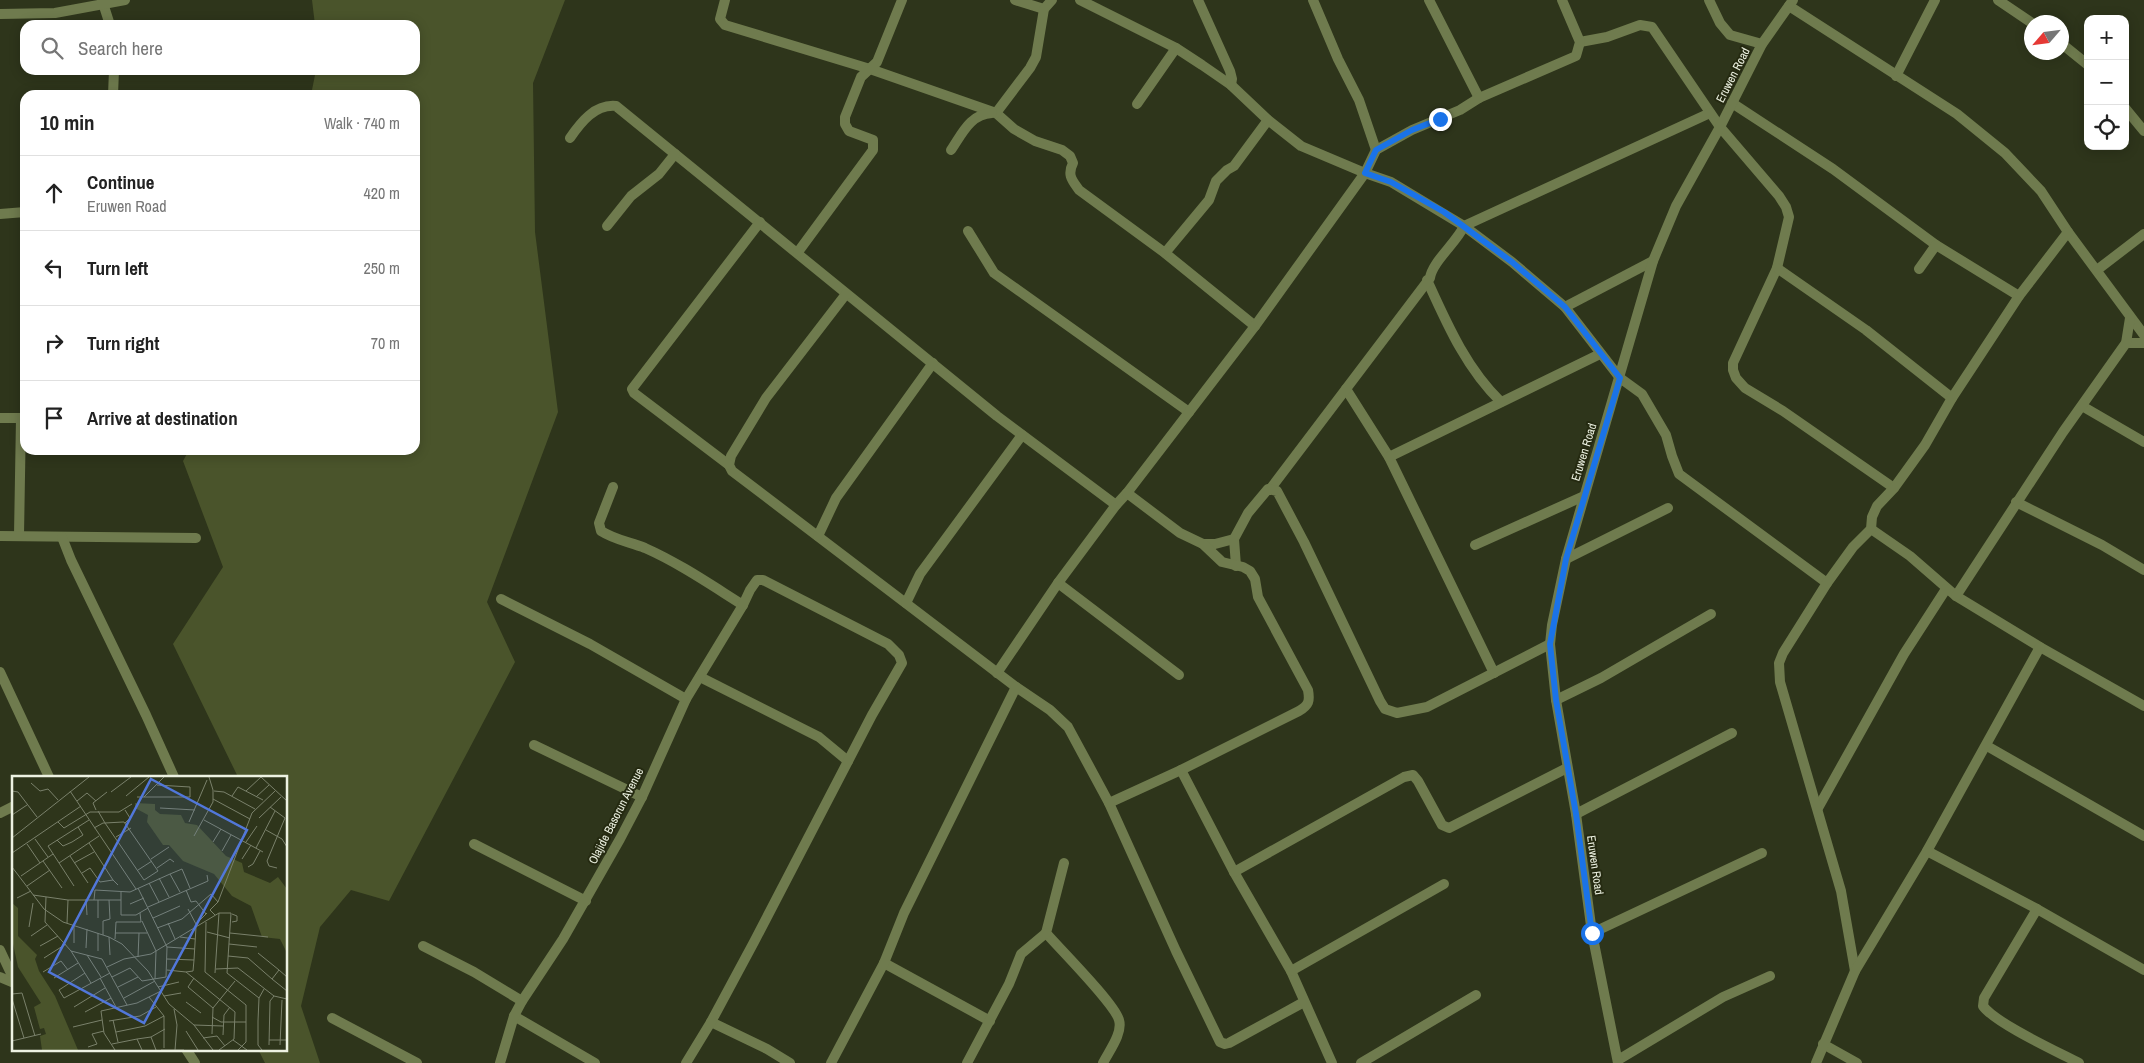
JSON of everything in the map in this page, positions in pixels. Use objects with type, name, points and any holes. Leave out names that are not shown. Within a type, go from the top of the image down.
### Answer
[{"type":"street","points":[[0,14],[55,13],[102,2],[125,0]]},
{"type":"street","points":[[724,0],[720,19],[725,25],[870,69],[996,113],[1014,128],[1035,141],[1062,150],[1070,156],[1073,163],[1069,171],[1071,179],[1079,190],[1165,252],[1255,326]]},
{"type":"street","points":[[798,252],[873,150],[873,140],[869,137],[848,132],[845,124],[846,117],[861,77],[876,62],[902,0]]},
{"type":"street","points":[[1015,0],[1044,9]]},
{"type":"street","points":[[951,150],[974,118],[982,114],[996,113],[1030,68],[1036,57],[1044,9],[1052,0]]},
{"type":"street","points":[[1080,0],[1176,48],[1231,85],[1268,120],[1301,146],[1391,182],[1464,226],[1565,307],[1620,378],[1642,394],[1666,435],[1679,474],[1827,583]]},
{"type":"street","points":[[1198,0],[1230,71],[1231,85]]},
{"type":"street","points":[[1313,0],[1338,59],[1359,100],[1376,150]]},
{"type":"street","points":[[1429,0],[1479,98]]},
{"type":"street","points":[[998,673],[1058,583],[1255,326],[1365,173],[1376,150],[1412,130],[1460,110],[1479,98],[1576,56],[1580,42],[1562,0]]},
{"type":"street","points":[[1709,0],[1720,23],[1730,35],[1762,44]]},
{"type":"street","points":[[1896,76],[1935,0]]},
{"type":"street","points":[[1998,0],[2024,18]]},
{"type":"street","points":[[102,2],[108,20]]},
{"type":"street","points":[[1791,3],[1896,76],[1957,114],[2005,153],[2041,191],[2068,232],[2144,335]]},
{"type":"street","name":"Eruwen Road","points":[[1618,1061],[1592,933],[1576,814],[1556,700],[1550,644],[1566,559],[1653,260],[1676,206],[1720,127],[1762,44],[1791,3]]},
{"type":"street","points":[[1580,42],[1607,37],[1640,25],[1652,27],[1720,127],[1786,207],[1790,217],[1777,268],[1733,363],[1736,378],[1745,388],[1783,411],[1894,488]]},
{"type":"street","points":[[1136,104],[1176,48]]},
{"type":"street","points":[[2069,50],[2084,62]]},
{"type":"street","points":[[113,90],[114,75]]},
{"type":"street","points":[[1732,102],[1833,169],[1936,244],[2019,296]]},
{"type":"street","points":[[570,138],[582,121],[602,106],[616,106],[798,252],[846,294],[933,364],[1022,435],[1116,505]]},
{"type":"street","points":[[1236,566],[1234,539],[1248,513],[1268,489],[1271,488],[1430,278],[1432,270],[1460,236],[1464,226],[1710,113]]},
{"type":"street","points":[[2129,113],[2144,131]]},
{"type":"street","points":[[1165,252],[1209,200],[1216,181],[1234,166],[1268,120]]},
{"type":"street","points":[[607,226],[630,196],[659,174],[675,154]]},
{"type":"street","points":[[0,214],[20,212]]},
{"type":"street","points":[[760,222],[632,389],[634,393],[1016,687],[1050,710],[1068,727],[1109,803],[1176,951],[1220,1042],[1224,1044],[1229,1043],[1304,1002]]},
{"type":"street","points":[[968,231],[994,273],[1188,412]]},
{"type":"street","points":[[1855,971],[1841,891],[1780,682],[1779,663],[1827,583],[1853,547],[1871,529],[1872,516],[1877,506],[1894,488],[1926,445],[1952,398],[2019,296],[2068,232]]},
{"type":"street","points":[[2097,270],[2144,234]]},
{"type":"street","points":[[1919,269],[1936,244]]},
{"type":"street","points":[[1565,307],[1653,260]]},
{"type":"street","points":[[1777,268],[1866,330],[1952,398]]},
{"type":"street","points":[[1427,280],[1449,327],[1471,366],[1484,385],[1501,402]]},
{"type":"street","points":[[729,465],[731,456],[766,398],[846,294]]},
{"type":"street","points":[[1956,596],[2016,502],[2126,343],[2130,318]]},
{"type":"street","points":[[2126,343],[2144,343]]},
{"type":"street","points":[[1389,457],[1600,354]]},
{"type":"street","points":[[818,536],[836,498],[933,364]]},
{"type":"street","points":[[1346,389],[1389,457],[1494,673]]},
{"type":"street","points":[[2082,406],[2144,442]]},
{"type":"street","points":[[0,418],[20,418]]},
{"type":"street","points":[[906,603],[920,574],[1022,435]]},
{"type":"street","points":[[19,535],[22,455]]},
{"type":"street","points":[[614,487],[599,522],[601,531],[610,537],[644,548],[686,569],[743,605]]},
{"type":"street","points":[[1271,488],[1278,491],[1385,709],[1397,713],[1427,707],[1550,644]]},
{"type":"street","points":[[1109,803],[1181,770],[1299,711],[1306,707],[1310,699],[1308,690],[1258,597],[1255,579],[1250,571],[1222,562],[1202,544],[1180,533],[1127,493]]},
{"type":"street","points":[[1475,545],[1584,496]]},
{"type":"street","points":[[2016,502],[2102,545],[2144,570]]},
{"type":"street","points":[[1566,559],[1668,508]]},
{"type":"street","points":[[1871,529],[1910,556],[1956,596],[2040,647],[2144,706]]},
{"type":"street","points":[[0,536],[196,538]]},
{"type":"street","points":[[62,537],[71,560],[174,776]]},
{"type":"street","points":[[1202,544],[1215,544],[1234,539]]},
{"type":"street","name":"Olajide Basorun Avenue","points":[[500,1063],[514,1016],[586,901],[642,797],[686,699],[757,580],[763,580],[888,644],[899,655],[902,663],[898,672],[872,714],[848,761]]},
{"type":"street","points":[[1058,583],[1179,675]]},
{"type":"street","points":[[1818,808],[1904,654],[1946,589]]},
{"type":"street","points":[[501,599],[590,644],[686,699]]},
{"type":"street","points":[[1556,700],[1601,678],[1711,614]]},
{"type":"street","points":[[1816,1063],[1855,971],[1987,746],[2040,647]]},
{"type":"street","points":[[0,672],[49,776]]},
{"type":"street","points":[[686,1063],[711,1022],[848,761],[818,737],[700,677]]},
{"type":"street","points":[[831,1063],[884,963],[904,913],[1016,687]]},
{"type":"street","points":[[1576,814],[1732,733]]},
{"type":"street","points":[[534,745],[642,797]]},
{"type":"street","points":[[1987,746],[2144,836]]},
{"type":"street","points":[[1234,872],[1404,777],[1412,775],[1418,781],[1442,825],[1449,828],[1567,768]]},
{"type":"street","points":[[1181,770],[1234,872],[1291,971],[1332,1063]]},
{"type":"street","points":[[0,813],[12,807]]},
{"type":"street","points":[[474,844],[586,901]]},
{"type":"street","points":[[1927,851],[2037,909],[2144,970]]},
{"type":"street","points":[[1592,933],[1762,852]]},
{"type":"street","points":[[967,1063],[1009,984],[1021,954],[1046,933],[1064,863]]},
{"type":"street","points":[[1291,971],[1444,884]]},
{"type":"street","points":[[2037,909],[1984,998],[1983,1006],[1988,1013],[2001,1021],[2079,1063]]},
{"type":"street","points":[[1046,933],[1110,1005],[1119,1020],[1119,1031],[1103,1063]]},
{"type":"street","points":[[423,946],[522,1001]]},
{"type":"street","points":[[0,950],[12,977]]},
{"type":"street","points":[[884,963],[990,1020]]},
{"type":"street","points":[[1618,1061],[1723,997],[1770,976]]},
{"type":"street","points":[[0,977],[12,981]]},
{"type":"street","points":[[1361,1063],[1476,995]]},
{"type":"street","points":[[514,1016],[595,1063]]},
{"type":"street","points":[[332,1018],[417,1063]]},
{"type":"street","points":[[711,1022],[767,1049],[790,1063]]},
{"type":"street","points":[[1824,1044],[1857,1063]]},
{"type":"street","points":[[187,1050],[194,1063]]},
{"type":"green space","points":[[312,0],[565,0],[533,83],[535,232],[558,412],[487,602],[515,662],[389,901],[351,890],[320,927],[301,1006],[320,1063],[265,1063],[258,1050],[288,1050],[288,776],[238,776],[173,644],[223,567],[183,461],[186,455],[420,455],[420,90],[312,90],[315,75],[420,75],[420,20],[314,20]]},
{"type":"route","points":[[1440,119],[1412,130],[1376,150],[1365,173],[1391,182],[1444,212],[1512,262],[1565,307],[1620,378],[1566,559],[1552,625],[1550,644],[1556,700],[1576,814],[1592,933]]}]
